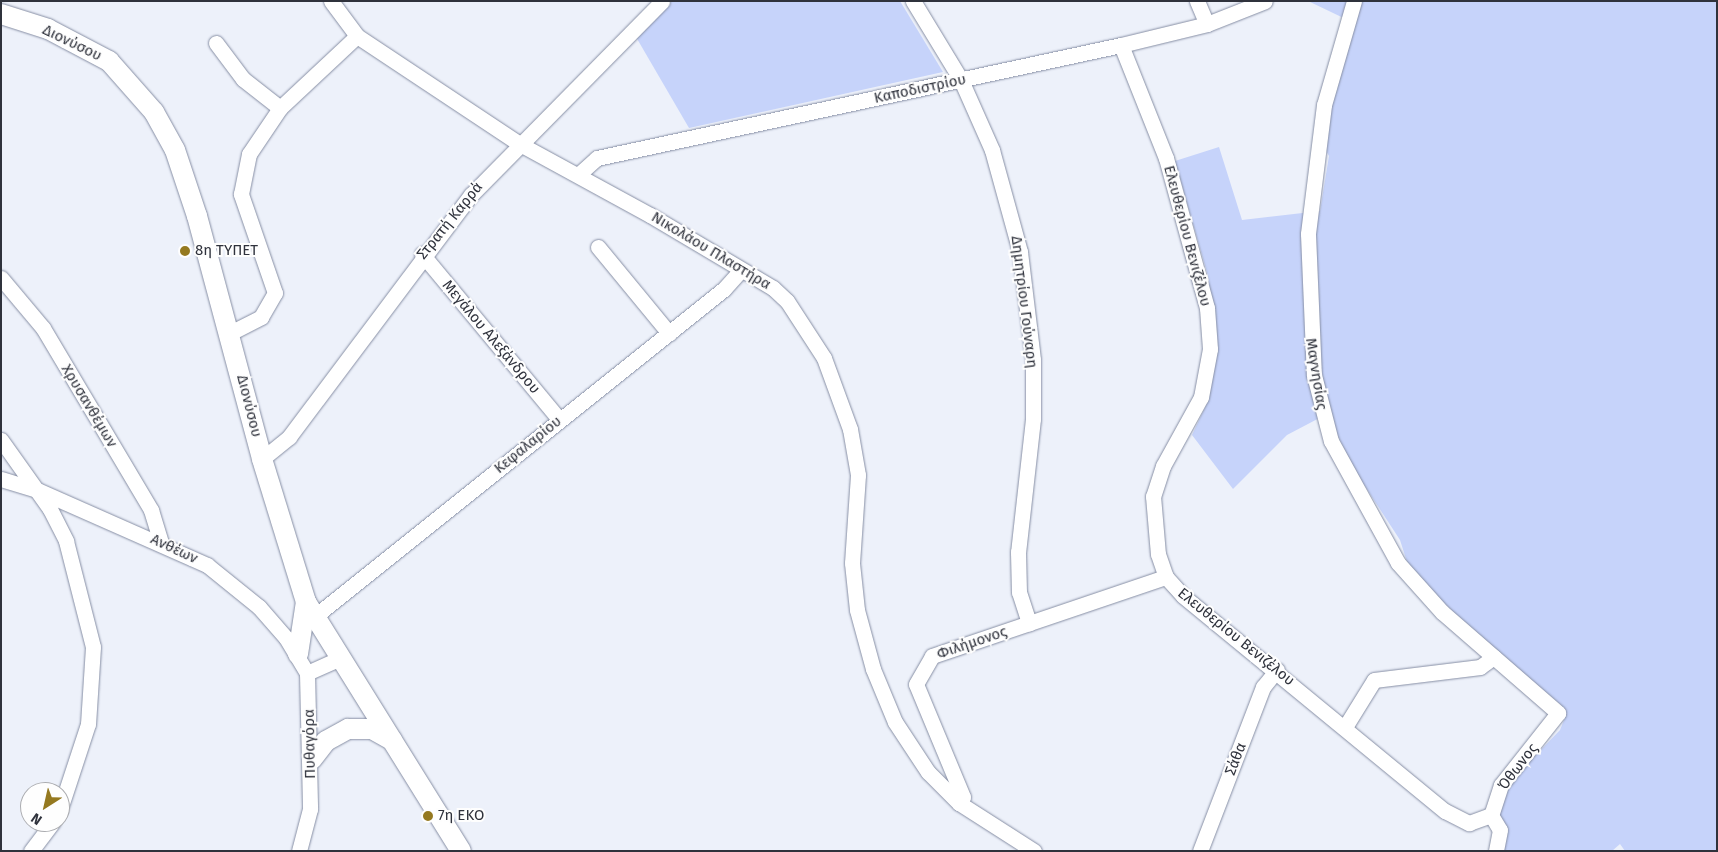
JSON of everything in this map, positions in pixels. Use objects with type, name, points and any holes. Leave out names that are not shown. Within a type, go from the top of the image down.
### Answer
[{"type":"main road","name":"Διονύσου","points":[[1,14],[48,29],[108,60],[154,112],[175,150],[197,216],[230,333],[262,459],[310,610],[461,851]]},
{"type":"main road","points":[[298,654],[310,610]]},
{"type":"main road","points":[[312,758],[326,741],[348,729],[372,729],[392,740]]},
{"type":"street","name":"Νικολάου Πλαστήρα","points":[[331,1],[357,36],[518,143],[578,175],[784,298],[817,345],[839,392],[858,474],[852,563],[857,610],[873,669],[912,749],[959,803],[1034,851]]},
{"type":"street","name":"Στρατή Καρρά","points":[[262,459],[289,437],[422,254],[518,143],[662,1]]},
{"type":"street","name":"Δημητρίου Γούναρη","points":[[913,1],[961,80],[992,150],[1010,207],[1029,318],[1032,419],[1018,552],[1019,592],[1029,623]]},
{"type":"street","points":[[1197,1],[1207,24]]},
{"type":"street","name":"Καποδιστρίου","points":[[578,175],[597,158],[1121,46],[1207,24],[1264,1]]},
{"type":"street","name":"Μαγνησίας","points":[[1354,1],[1324,105],[1308,234],[1309,326],[1320,409],[1335,449],[1398,563],[1442,612],[1556,708],[1554,723]]},
{"type":"street","points":[[230,333],[261,317],[275,293],[241,194],[249,154],[280,108],[357,36]]},
{"type":"street","points":[[216,43],[243,79],[280,108]]},
{"type":"street","name":"Ελευθερίου Βενιζέλου","points":[[1121,46],[1166,158],[1207,308],[1210,349],[1201,397],[1163,466],[1153,496],[1158,554],[1166,577],[1183,596],[1277,670],[1457,820],[1469,823],[1491,815]]},
{"type":"street","points":[[598,247],[669,333]]},
{"type":"street","name":"Μεγάλου Αλεξάνδρου","points":[[422,254],[559,419]]},
{"type":"street","name":"Κεφαλαρίου","points":[[310,610],[669,333],[740,271]]},
{"type":"street","name":"Χρυσανθέμων","points":[[1,278],[43,328],[151,510],[161,543]]},
{"type":"street","points":[[1,440],[37,490],[66,541],[93,647],[88,724],[69,782]]},
{"type":"street","name":"Ανθέων","points":[[1,479],[37,490],[161,543],[224,576],[259,607],[298,654],[307,674]]},
{"type":"street","name":"Φιλήμονος","points":[[959,803],[963,797],[916,684],[921,668],[932,656],[1166,577]]},
{"type":"street","points":[[1345,727],[1374,680],[1480,666],[1494,657]]},
{"type":"street","points":[[307,674],[341,658]]},
{"type":"street","name":"Σάθα","points":[[1200,851],[1263,687],[1277,670]]},
{"type":"street","name":"Πυθαγόρα","points":[[300,851],[310,809],[312,758],[307,674]]},
{"type":"street","name":"Όθωνος","points":[[1491,815],[1501,784],[1554,723]]},
{"type":"street","points":[[1491,815],[1500,830],[1496,851]]},
{"type":"street","points":[[31,851],[45,832]]},
{"type":"shaded area","points":[[672,1],[900,1],[943,72],[689,128],[636,37]]},
{"type":"shaded area","points":[[1308,1],[1717,1],[1717,851],[1625,851],[1620,844],[1612,851],[1501,851],[1497,813],[1510,782],[1560,730],[1566,715],[1561,705],[1446,608],[1408,565],[1400,540],[1355,471],[1327,414],[1287,435],[1233,489],[1192,435],[1209,399],[1214,318],[1208,276],[1175,161],[1219,147],[1242,220],[1320,211],[1329,156],[1321,142],[1354,23]]},
{"type":"place","name":"8η ΤΥΠΕΤ","points":[[185,251]]},
{"type":"place","name":"7η ΕΚΟ","points":[[428,816]]}]
